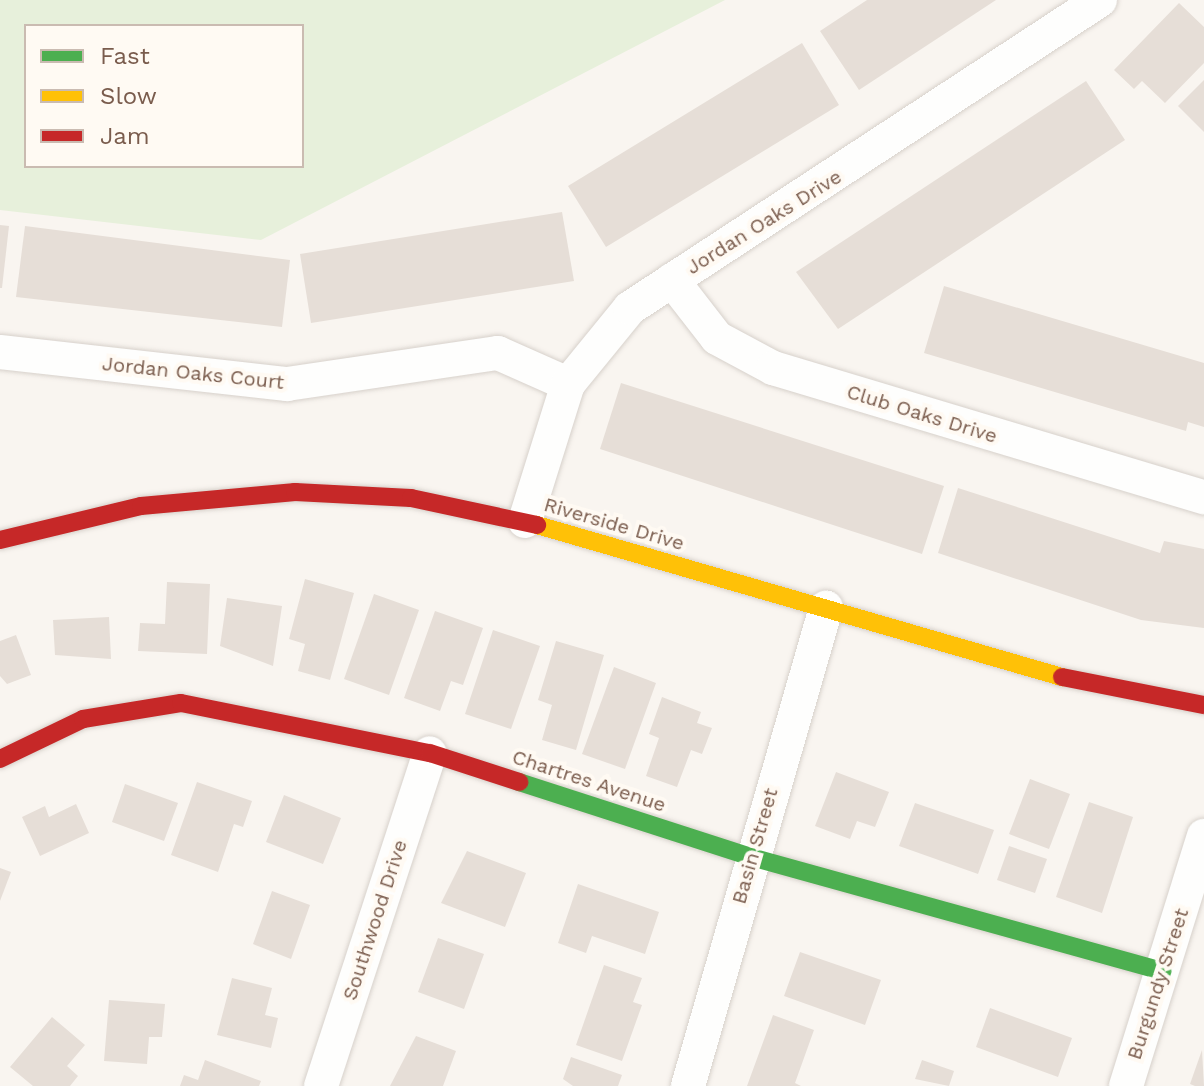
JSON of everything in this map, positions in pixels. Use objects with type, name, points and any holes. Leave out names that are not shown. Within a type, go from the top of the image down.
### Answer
[{"type":"street","name":"Jordan Oaks Drive","points":[[525,521],[568,384],[630,308],[1100,0]]},
{"type":"street","name":"Club Oaks Drive","points":[[672,280],[717,338],[773,368],[1204,497]]},
{"type":"street","name":"Jordan Oaks Court","points":[[0,352],[287,384],[498,353],[568,384]]},
{"type":"street","name":"Riverside Drive","points":[[0,540],[141,506],[295,492],[411,498],[525,521],[1102,689],[1204,705]]},
{"type":"street","name":"Basin Street","points":[[688,1086],[751,857],[826,608]]},
{"type":"street","name":"Chartres Avenue","points":[[0,759],[83,719],[181,703],[430,753],[751,857],[1163,971]]},
{"type":"street","name":"Southwood Drive","points":[[321,1086],[430,753]]},
{"type":"street","name":"Burgundy Street","points":[[1126,1086],[1204,836]]},
{"type":"green space","points":[[0,0],[725,0],[261,240],[0,210]]},
{"type":"building","points":[[867,0],[996,0],[859,90],[820,31]]},
{"type":"building","points":[[1179,3],[1204,27],[1204,63],[1165,103],[1142,81],[1134,89],[1114,70]]},
{"type":"building","points":[[802,43],[839,105],[606,247],[568,186]]},
{"type":"building","points":[[1204,80],[1204,132],[1178,106]]},
{"type":"building","points":[[1086,81],[1125,140],[838,329],[796,272]]},
{"type":"building","points":[[562,212],[574,281],[311,323],[300,254]]},
{"type":"building","points":[[0,225],[9,226],[2,288],[0,288]]},
{"type":"building","points":[[25,226],[290,260],[282,327],[16,297]]},
{"type":"building","points":[[944,286],[1204,363],[1204,427],[1188,422],[1186,431],[924,353]]},
{"type":"building","points":[[621,383],[944,486],[922,554],[600,449]]},
{"type":"building","points":[[958,488],[1160,553],[1164,541],[1204,549],[1204,628],[1141,620],[938,553]]},
{"type":"building","points":[[305,579],[354,593],[330,680],[298,671],[305,644],[289,639]]},
{"type":"building","points":[[167,582],[210,584],[207,654],[138,651],[140,623],[165,624]]},
{"type":"building","points":[[374,594],[419,610],[389,695],[344,679]]},
{"type":"building","points":[[227,598],[282,606],[273,666],[220,646]]},
{"type":"building","points":[[435,611],[483,628],[463,685],[451,681],[440,711],[404,698]]},
{"type":"building","points":[[109,617],[111,659],[55,655],[53,620]]},
{"type":"building","points":[[493,630],[540,646],[511,729],[465,714]]},
{"type":"building","points":[[16,635],[31,675],[7,684],[0,676],[0,641]]},
{"type":"building","points":[[556,641],[604,655],[576,750],[542,740],[552,705],[538,700]]},
{"type":"building","points":[[614,667],[656,683],[625,769],[582,754]]},
{"type":"building","points":[[662,697],[701,712],[697,723],[712,728],[702,754],[691,750],[677,787],[646,776],[659,738],[649,734]]},
{"type":"building","points":[[836,772],[889,792],[875,827],[857,821],[850,839],[815,826]]},
{"type":"building","points":[[1030,779],[1070,794],[1049,849],[1009,834]]},
{"type":"building","points":[[197,782],[252,801],[243,827],[234,824],[218,872],[171,855]]},
{"type":"building","points":[[125,784],[178,803],[164,841],[112,822]]},
{"type":"building","points":[[284,795],[341,818],[323,864],[266,842]]},
{"type":"building","points":[[1089,802],[1133,817],[1102,913],[1056,897]]},
{"type":"building","points":[[915,803],[994,830],[978,874],[899,846]]},
{"type":"building","points":[[76,804],[89,833],[40,856],[22,817],[45,806],[49,817]]},
{"type":"building","points":[[1009,846],[1047,859],[1035,893],[997,880]]},
{"type":"building","points":[[467,851],[526,873],[505,927],[441,903]]},
{"type":"building","points":[[0,868],[11,872],[0,901]]},
{"type":"building","points":[[578,884],[659,912],[645,954],[592,936],[586,953],[558,943]]},
{"type":"building","points":[[272,891],[310,905],[291,959],[253,944]]},
{"type":"building","points":[[438,938],[484,954],[464,1009],[418,992]]},
{"type":"building","points":[[800,952],[881,980],[865,1025],[784,996]]},
{"type":"building","points":[[604,965],[642,978],[633,1002],[642,1005],[622,1061],[576,1045]]},
{"type":"building","points":[[232,978],[272,988],[265,1015],[278,1018],[271,1048],[217,1035]]},
{"type":"building","points":[[109,1000],[165,1004],[162,1037],[149,1037],[147,1064],[104,1061]]},
{"type":"building","points":[[990,1008],[1072,1038],[1058,1077],[976,1047]]},
{"type":"building","points":[[773,1015],[814,1030],[795,1083],[801,1086],[747,1086]]},
{"type":"building","points":[[52,1017],[85,1045],[67,1066],[78,1076],[70,1086],[33,1086],[10,1067]]},
{"type":"building","points":[[416,1036],[456,1051],[443,1086],[390,1086]]},
{"type":"building","points":[[1202,1050],[1204,1086],[1195,1086],[1190,1084]]},
{"type":"building","points":[[571,1057],[622,1075],[618,1086],[573,1086],[563,1079]]},
{"type":"building","points":[[205,1060],[261,1081],[259,1086],[180,1086],[184,1075],[198,1080]]},
{"type":"building","points":[[922,1060],[954,1071],[949,1086],[915,1079]]},
{"type":"traffic: fast","points":[[519,782],[751,857],[1163,971]]},
{"type":"traffic: slow","points":[[537,525],[1062,677]]},
{"type":"traffic: jam","points":[[0,540],[141,506],[295,492],[411,498],[537,525]]},
{"type":"traffic: jam","points":[[1062,677],[1204,705]]},
{"type":"traffic: jam","points":[[0,759],[83,719],[181,703],[430,753],[519,782]]}]
